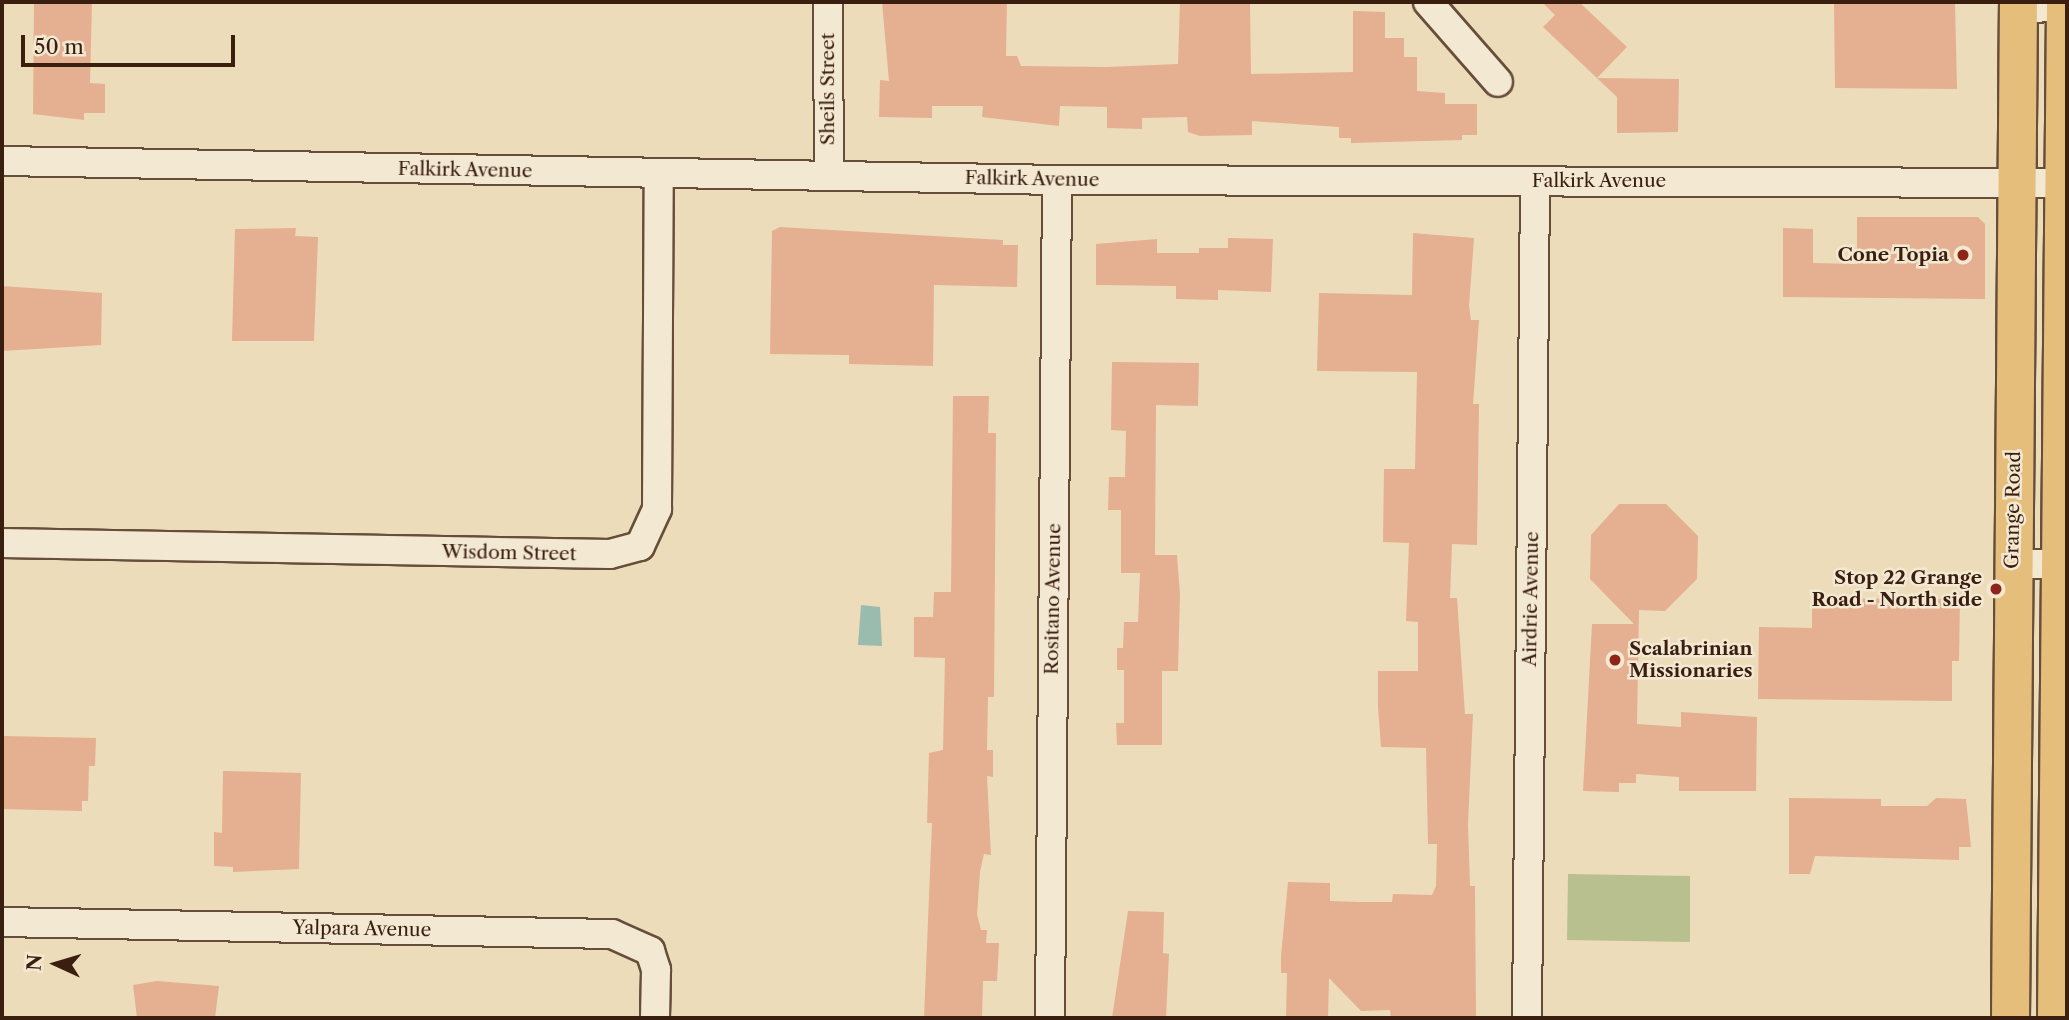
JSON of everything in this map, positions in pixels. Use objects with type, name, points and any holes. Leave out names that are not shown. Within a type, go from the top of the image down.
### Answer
[{"type":"main road","name":"Grange Road","points":[[2010,1018],[2018,5]]},
{"type":"main road","points":[[2056,1018],[2064,564],[2065,5]]},
{"type":"street","name":"Sheils Street","points":[[828,2],[829,176]]},
{"type":"street","points":[[1428,2],[1498,82]]},
{"type":"street","points":[[2018,5],[2065,5]]},
{"type":"street","name":"Falkirk Avenue","points":[[2,162],[1057,180],[2063,183]]},
{"type":"street","name":"Wisdom Street","points":[[2,543],[610,554],[640,546],[657,509],[659,174]]},
{"type":"street","name":"Rositano Avenue","points":[[1050,1018],[1057,180]]},
{"type":"street","name":"Airdrie Avenue","points":[[1527,1018],[1535,180]]},
{"type":"street","points":[[2012,564],[2064,564]]},
{"type":"street","name":"Yalpara Avenue","points":[[2,922],[612,934],[650,951],[656,970],[655,1018]]},
{"type":"green space","points":[[1568,874],[1690,876],[1690,942],[1567,940]]},
{"type":"shaded area","points":[[861,605],[880,607],[882,646],[858,645]]},
{"type":"building","points":[[34,2],[92,2],[90,83],[105,84],[105,113],[84,113],[84,120],[33,114]]},
{"type":"building","points":[[882,2],[1007,2],[1006,56],[1017,56],[1021,66],[1107,67],[1178,64],[1180,2],[1250,2],[1251,74],[1353,72],[1353,11],[1385,12],[1385,38],[1404,38],[1404,57],[1417,57],[1417,91],[1445,93],[1445,104],[1477,104],[1477,135],[1462,135],[1462,140],[1351,143],[1351,138],[1339,138],[1339,127],[1252,121],[1252,135],[1200,136],[1188,132],[1187,117],[1142,118],[1142,129],[1107,128],[1107,107],[1060,106],[1059,126],[982,117],[983,106],[932,106],[932,118],[879,117],[880,80],[889,81]]},
{"type":"building","points":[[1542,2],[1579,2],[1627,47],[1597,78],[1679,79],[1678,132],[1617,133],[1617,97],[1543,27],[1555,15]]},
{"type":"building","points":[[1834,2],[1955,2],[1957,89],[1835,88]]},
{"type":"building","points":[[1857,217],[1978,217],[1985,224],[1985,299],[1783,297],[1783,228],[1813,229],[1813,263],[1857,264]]},
{"type":"building","points":[[780,227],[1003,240],[1003,245],[1018,245],[1017,287],[934,285],[933,366],[849,364],[849,355],[770,354],[772,231]]},
{"type":"building","points":[[296,228],[295,236],[318,237],[314,341],[232,341],[235,229]]},
{"type":"building","points":[[1413,233],[1474,238],[1469,306],[1471,320],[1479,320],[1473,404],[1479,404],[1477,545],[1452,544],[1450,598],[1457,598],[1465,714],[1473,714],[1468,824],[1470,886],[1475,886],[1476,1018],[1391,1018],[1390,1010],[1361,1011],[1329,978],[1328,1018],[1286,1018],[1287,973],[1281,973],[1281,956],[1288,882],[1330,883],[1330,901],[1358,902],[1392,902],[1393,894],[1432,895],[1436,886],[1437,844],[1428,844],[1426,748],[1381,747],[1378,707],[1378,671],[1418,671],[1418,622],[1406,621],[1409,543],[1383,542],[1384,469],[1415,469],[1417,372],[1317,371],[1319,293],[1412,295]]},
{"type":"building","points":[[1228,238],[1273,239],[1271,292],[1218,290],[1218,300],[1176,299],[1176,286],[1096,285],[1096,244],[1157,239],[1157,253],[1199,253],[1199,248],[1228,248]]},
{"type":"building","points":[[2,286],[102,293],[101,345],[2,351]]},
{"type":"building","points":[[1112,362],[1199,363],[1198,406],[1156,405],[1155,555],[1177,555],[1180,594],[1178,671],[1162,671],[1162,745],[1117,745],[1116,723],[1124,723],[1124,670],[1117,670],[1117,648],[1123,648],[1124,622],[1138,622],[1140,573],[1121,573],[1121,510],[1108,510],[1109,477],[1125,477],[1126,431],[1111,430]]},
{"type":"building","points":[[953,396],[989,396],[988,433],[996,433],[994,697],[988,697],[987,750],[993,750],[993,777],[987,776],[991,855],[984,854],[977,914],[981,930],[987,930],[986,943],[999,943],[997,981],[983,981],[982,1018],[924,1018],[932,823],[927,823],[929,753],[943,750],[945,658],[914,657],[914,617],[933,617],[934,592],[951,592]]},
{"type":"building","points":[[1619,504],[1666,504],[1698,536],[1697,579],[1665,611],[1639,610],[1637,724],[1681,727],[1681,712],[1757,717],[1756,791],[1679,791],[1679,777],[1636,774],[1636,783],[1619,783],[1619,792],[1583,791],[1592,624],[1634,624],[1590,579],[1591,535]]},
{"type":"building","points":[[1812,598],[1960,599],[1959,661],[1952,661],[1952,701],[1758,699],[1759,627],[1812,628]]},
{"type":"building","points":[[2,736],[96,738],[95,766],[89,766],[88,801],[82,801],[82,811],[2,809]]},
{"type":"building","points":[[223,771],[301,773],[299,869],[233,872],[233,867],[214,866],[214,832],[222,833]]},
{"type":"building","points":[[1789,798],[1881,799],[1881,806],[1927,806],[1936,798],[1966,799],[1971,847],[1959,847],[1959,860],[1815,856],[1810,874],[1789,874]]},
{"type":"building","points":[[1128,911],[1164,912],[1163,953],[1169,954],[1166,1018],[1112,1018]]},
{"type":"building","points":[[157,981],[219,986],[215,1018],[137,1018],[133,985]]},
{"type":"place","name":"Cone Topia","points":[[1963,255]]},
{"type":"place","name":"Stop 22 Grange Road - North side","points":[[1996,589]]},
{"type":"place","name":"Scalabrinian Missionaries","points":[[1615,660]]}]
